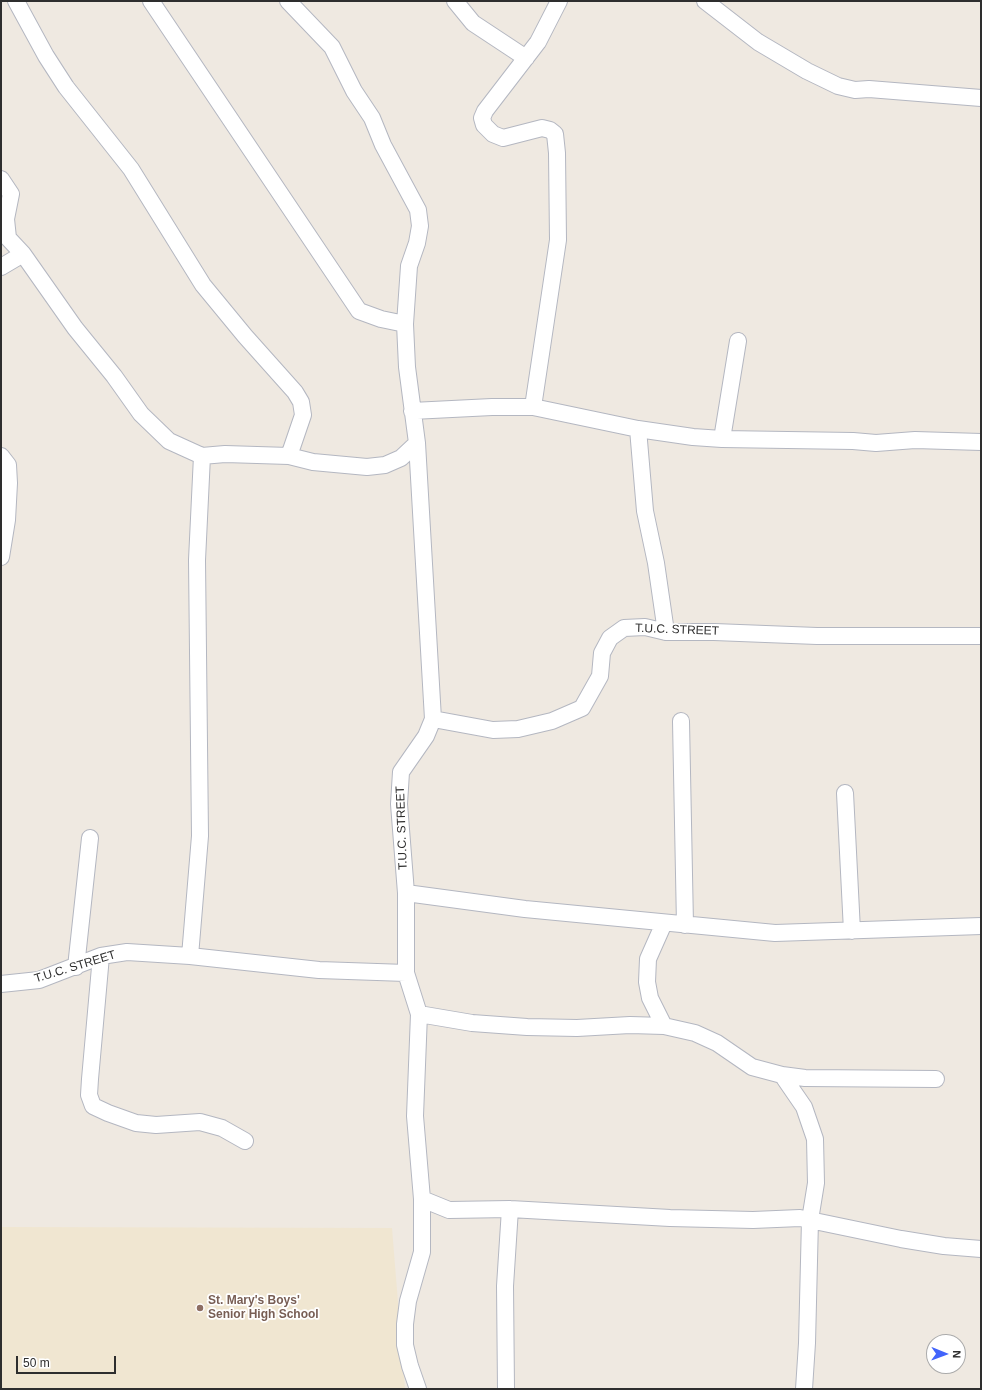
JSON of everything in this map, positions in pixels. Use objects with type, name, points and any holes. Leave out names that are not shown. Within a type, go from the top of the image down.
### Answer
[{"type":"street","points":[[16,1],[46,56],[66,88],[131,169],[203,285],[245,336],[295,392],[301,402],[303,415],[290,456]]},
{"type":"street","points":[[152,1],[359,311],[381,319],[405,324]]},
{"type":"street","points":[[288,1],[332,47],[354,91],[372,118],[389,158],[418,210],[420,226],[417,243],[409,266],[405,324],[416,443],[433,719]]},
{"type":"street","points":[[454,1],[473,23],[526,58]]},
{"type":"street","points":[[533,407],[558,240],[557,153],[555,134],[550,130],[542,128],[502,138],[493,134],[484,125],[482,118],[485,111],[538,42],[559,1]]},
{"type":"street","points":[[705,1],[758,42],[807,71],[838,86],[855,90],[868,89],[981,98]]},
{"type":"street","points":[[1,179],[11,194],[6,219],[8,238],[23,254],[75,328],[114,376],[141,414],[169,441],[202,456],[225,454],[290,456],[313,462],[367,467],[385,465],[401,458],[416,443]]},
{"type":"street","points":[[1,267],[23,254]]},
{"type":"street","points":[[722,439],[738,341]]},
{"type":"street","points":[[412,411],[492,407],[533,407],[638,429],[693,437],[722,439],[853,441],[876,443],[915,440],[981,442]]},
{"type":"street","points":[[638,429],[645,511],[656,563],[666,632]]},
{"type":"street","points":[[1,456],[8,465],[10,483],[7,520],[1,557]]},
{"type":"street","points":[[190,956],[200,836],[197,560],[202,456]]},
{"type":"street","name":"T.U.C. STREET","points":[[1,984],[39,980],[76,967],[101,956],[127,952],[190,956],[319,970],[406,973],[406,893],[399,804],[401,772],[426,736],[433,719],[493,730],[518,729],[552,721],[582,708],[600,676],[602,653],[610,638],[624,628],[645,627],[666,632],[714,632],[817,636],[981,636]]},
{"type":"street","points":[[681,721],[685,925]]},
{"type":"street","points":[[845,793],[852,931]]},
{"type":"street","points":[[76,967],[90,838]]},
{"type":"street","points":[[406,893],[525,909],[775,933],[852,931],[934,926],[981,926]]},
{"type":"street","points":[[664,923],[648,959],[646,982],[650,998],[664,1026]]},
{"type":"street","points":[[101,956],[90,1079],[90,1095],[93,1106],[136,1123],[156,1125],[200,1122],[222,1128],[245,1141]]},
{"type":"street","points":[[406,973],[419,1014],[415,1116],[422,1199],[422,1252],[408,1301],[405,1324],[405,1345],[418,1389]]},
{"type":"street","points":[[419,1014],[472,1023],[527,1027],[664,1026],[695,1034],[710,1040],[752,1067],[782,1075],[813,1078],[936,1079]]},
{"type":"street","points":[[782,1075],[804,1107],[815,1139],[816,1183],[810,1220],[807,1343],[804,1389]]},
{"type":"street","points":[[422,1199],[449,1210],[510,1209],[670,1218],[753,1220],[800,1218],[901,1239],[944,1246],[981,1249]]},
{"type":"street","points":[[506,1389],[505,1286],[510,1209]]},
{"type":"shaded area","name":"St. Mary's Boys' Senior High School","points":[[1,1227],[392,1228],[405,1389],[1,1389]]},
{"type":"place","name":"St. Mary's Boys' Senior High School","points":[[200,1308]]}]
